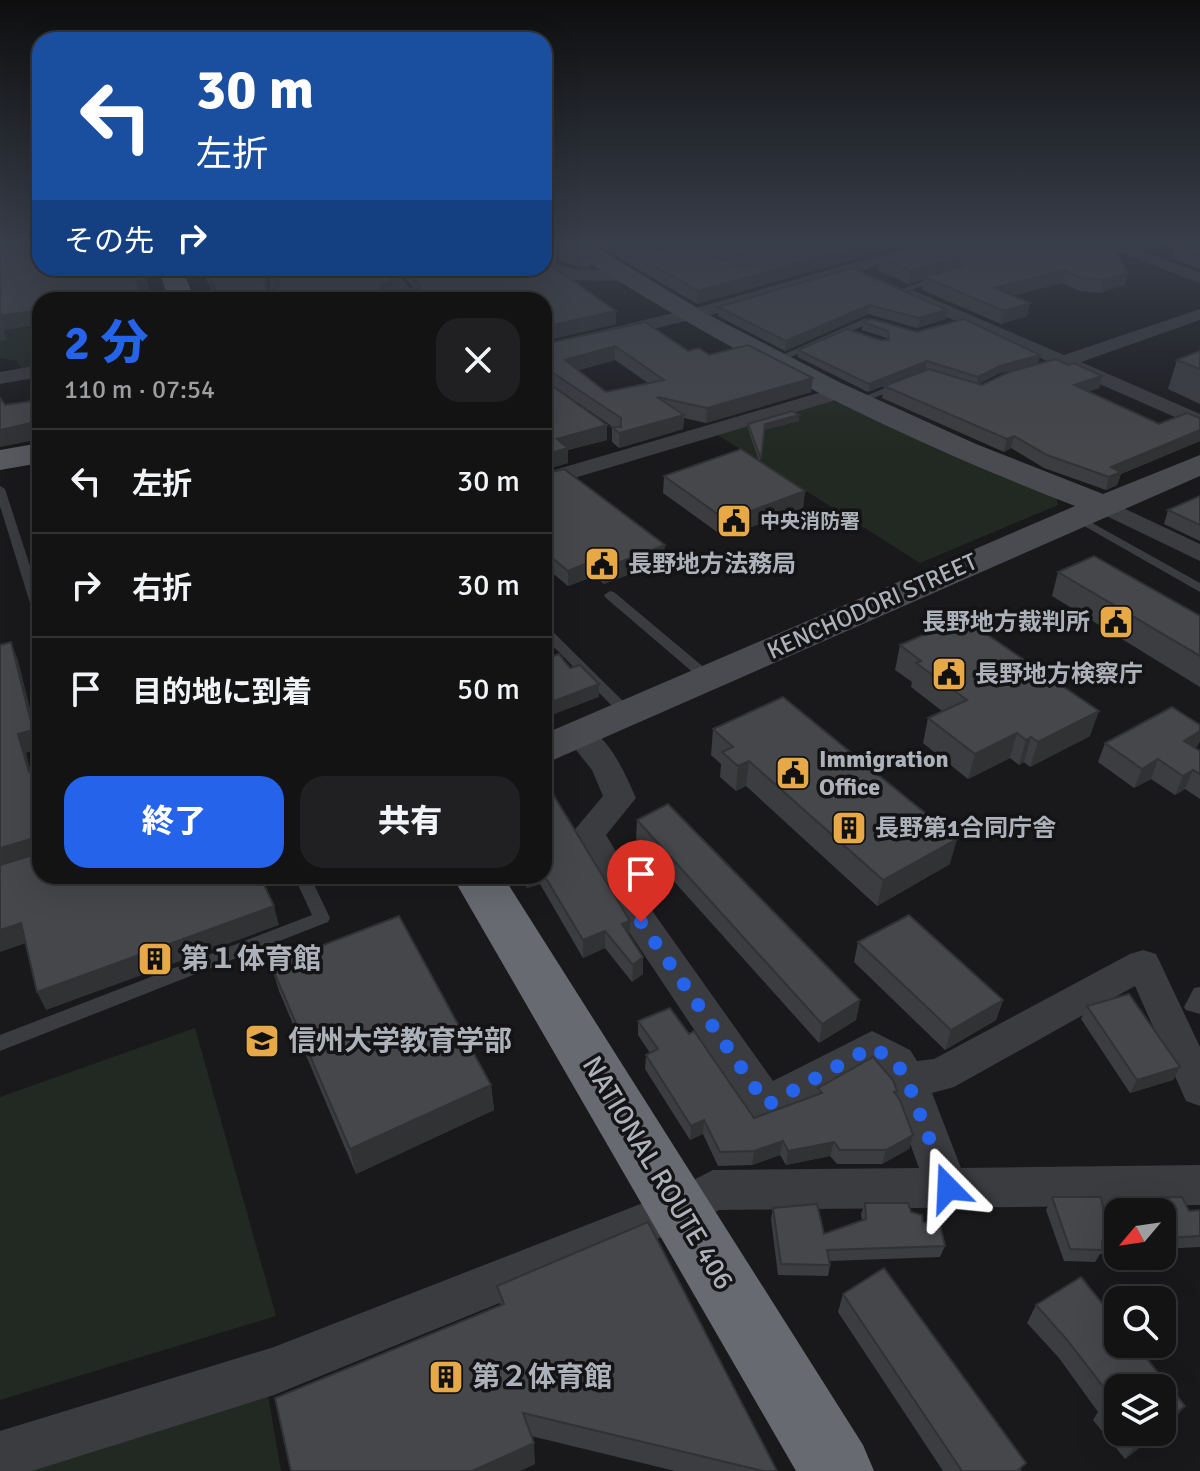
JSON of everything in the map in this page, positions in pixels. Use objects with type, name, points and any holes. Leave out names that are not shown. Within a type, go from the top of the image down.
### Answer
[{"type":"highway","name":"NATIONAL ROUTE 406","points":[[482,884],[837,1471]]},
{"type":"main road","points":[[0,460],[32,454]]},
{"type":"street","points":[[682,312],[848,397],[1054,487],[1089,511],[1200,554]]},
{"type":"street","points":[[552,348],[700,312]]},
{"type":"street","points":[[942,312],[1065,361],[1200,422]]},
{"type":"street","points":[[1065,361],[1200,314]]},
{"type":"street","points":[[0,378],[32,372]]},
{"type":"street","points":[[552,478],[848,397]]},
{"type":"street","name":"KENCHODORI STREET","points":[[552,747],[1200,464]]},
{"type":"street","points":[[579,735],[606,766],[620,798],[588,833],[641,922],[767,1105],[872,1047],[896,1062],[907,1080],[948,1188]]},
{"type":"street","points":[[907,1080],[940,1075],[1143,964],[1200,1089]]},
{"type":"street","points":[[0,1456],[274,1371],[681,1209],[713,1190],[1200,1185]]},
{"type":"lane","points":[[776,360],[869,320],[893,327]]},
{"type":"lane","points":[[846,330],[858,335]]},
{"type":"lane","points":[[1040,368],[1065,361]]},
{"type":"lane","points":[[848,397],[913,380]]},
{"type":"lane","points":[[0,489],[32,591]]},
{"type":"lane","points":[[1089,511],[1200,588]]},
{"type":"lane","points":[[610,595],[708,678]]},
{"type":"lane","points":[[552,638],[627,713]]},
{"type":"lane","points":[[0,1043],[322,918],[306,884]]},
{"type":"shaded area","points":[[32,327],[32,369],[22,371],[17,361],[0,358],[0,329]]},
{"type":"shaded area","points":[[830,401],[849,402],[1055,493],[1058,505],[920,563],[716,434]]},
{"type":"shaded area","points":[[195,1028],[276,1316],[0,1400],[0,1097]]},
{"type":"shaded area","points":[[267,1389],[281,1471],[23,1471]]},
{"type":"building","points":[[0,312],[29,312],[0,316]]},
{"type":"building","points":[[552,312],[613,312],[552,325]]},
{"type":"building","points":[[727,312],[854,312],[786,341]]},
{"type":"building","points":[[895,312],[941,312],[919,318]]},
{"type":"building","points":[[871,319],[917,332],[964,319],[1040,355],[1000,366],[978,377],[927,361],[869,384],[798,350],[847,329],[889,340],[888,331],[863,322]]},
{"type":"building","points":[[645,322],[688,351],[699,348],[709,355],[748,345],[813,378],[707,408],[657,397],[684,415],[619,433],[612,427],[621,427],[621,418],[552,372],[552,342]],"holes":[[[615,346],[664,380],[606,392],[565,360]]]},
{"type":"building","points":[[1200,351],[1200,369],[1177,360]]},
{"type":"building","points":[[1056,359],[1068,365],[1074,363],[1102,376],[1074,385],[1159,424],[1187,413],[1200,418],[1200,430],[1111,467],[1121,472],[1109,477],[1047,455],[1014,436],[1007,439],[884,386],[929,369],[982,385],[1009,372]]},
{"type":"building","points":[[552,386],[607,425],[557,439],[568,448],[552,453]]},
{"type":"building","points":[[0,398],[5,405],[32,401],[32,423],[0,430]]},
{"type":"building","points":[[792,411],[799,415],[765,424],[761,459],[748,424]]},
{"type":"building","points":[[741,449],[805,491],[726,520],[664,476]]},
{"type":"building","points":[[564,469],[665,545],[604,568],[595,560],[568,571],[552,558],[552,472]]},
{"type":"building","points":[[1200,496],[1200,525],[1168,510]]},
{"type":"building","points":[[1094,556],[1200,616],[1200,656],[1058,572]]},
{"type":"building","points":[[963,618],[1099,711],[1038,742],[1031,737],[1026,740],[1017,733],[975,754],[928,718],[967,700],[916,663],[921,661],[900,645]]},
{"type":"building","points":[[11,642],[32,726],[32,730],[18,734],[29,772],[32,771],[32,839],[0,848],[0,645]]},
{"type":"building","points":[[559,654],[570,668],[580,665],[599,684],[552,702],[552,656]]},
{"type":"building","name":"長野第1合同庁舎","points":[[783,697],[957,839],[883,880],[749,761],[738,766],[722,752],[733,747],[713,729]]},
{"type":"building","points":[[1172,707],[1200,725],[1200,731],[1184,741],[1200,751],[1200,774],[1193,770],[1183,776],[1158,759],[1142,769],[1105,743]]},
{"type":"building","points":[[552,793],[630,921],[622,924],[643,957],[633,965],[605,931],[583,940],[549,884],[552,884]]},
{"type":"building","points":[[668,804],[860,1000],[822,1024],[637,820]]},
{"type":"building","points":[[32,855],[32,884],[264,884],[274,906],[37,992],[21,923],[0,930],[0,865]]},
{"type":"building","points":[[909,915],[1003,1000],[951,1030],[858,942]]},
{"type":"building","points":[[399,916],[491,1085],[350,1149],[271,965]]},
{"type":"building","points":[[1129,994],[1180,1067],[1137,1080],[1087,1006]]},
{"type":"building","points":[[670,1008],[689,1034],[694,1031],[754,1118],[822,1093],[818,1088],[873,1057],[893,1080],[897,1091],[894,1092],[913,1135],[886,1150],[840,1150],[834,1142],[788,1151],[783,1141],[754,1151],[720,1152],[704,1120],[691,1126],[646,1055],[658,1049],[638,1021]]},
{"type":"building","points":[[1052,1197],[1101,1197],[1104,1214],[1102,1250],[1070,1249]]},
{"type":"building","points":[[1182,1197],[1189,1211],[1200,1210],[1200,1236],[1176,1237],[1176,1198],[1123,1198]]},
{"type":"building","points":[[865,1203],[908,1203],[911,1212],[922,1215],[923,1222],[940,1225],[945,1246],[827,1250],[830,1265],[781,1264],[773,1208],[817,1204],[824,1234],[866,1219]]},
{"type":"building","points":[[648,1222],[777,1471],[763,1471],[523,1413],[534,1443],[472,1471],[291,1471],[275,1398],[504,1304],[497,1286]]},
{"type":"building","points":[[884,1268],[1026,1463],[1017,1471],[962,1471],[843,1294]]},
{"type":"building","points":[[1081,1277],[1104,1306],[1104,1358],[1146,1358],[1159,1374],[1104,1374],[1104,1388],[1036,1305]]},
{"type":"building","points":[[1176,1395],[1185,1406],[1176,1413]]},
{"type":"place","name":"中央消防署","points":[[734,521]]},
{"type":"place","name":"長野地方法務局","points":[[602,564]]},
{"type":"place","name":"長野地方裁判所","points":[[1116,622]]},
{"type":"place","name":"長野地方検察庁","points":[[949,674]]},
{"type":"place","name":"Immigration Office","points":[[793,773]]},
{"type":"place","name":"長野第1合同庁舎","points":[[849,828]]},
{"type":"place","name":"第１体育館","points":[[155,959]]},
{"type":"place","name":"信州大学教育学部","points":[[262,1041]]},
{"type":"place","name":"第２体育館","points":[[446,1377]]},
{"type":"route","points":[[641,922],[767,1105],[872,1047],[896,1062],[907,1080],[948,1188]]}]
